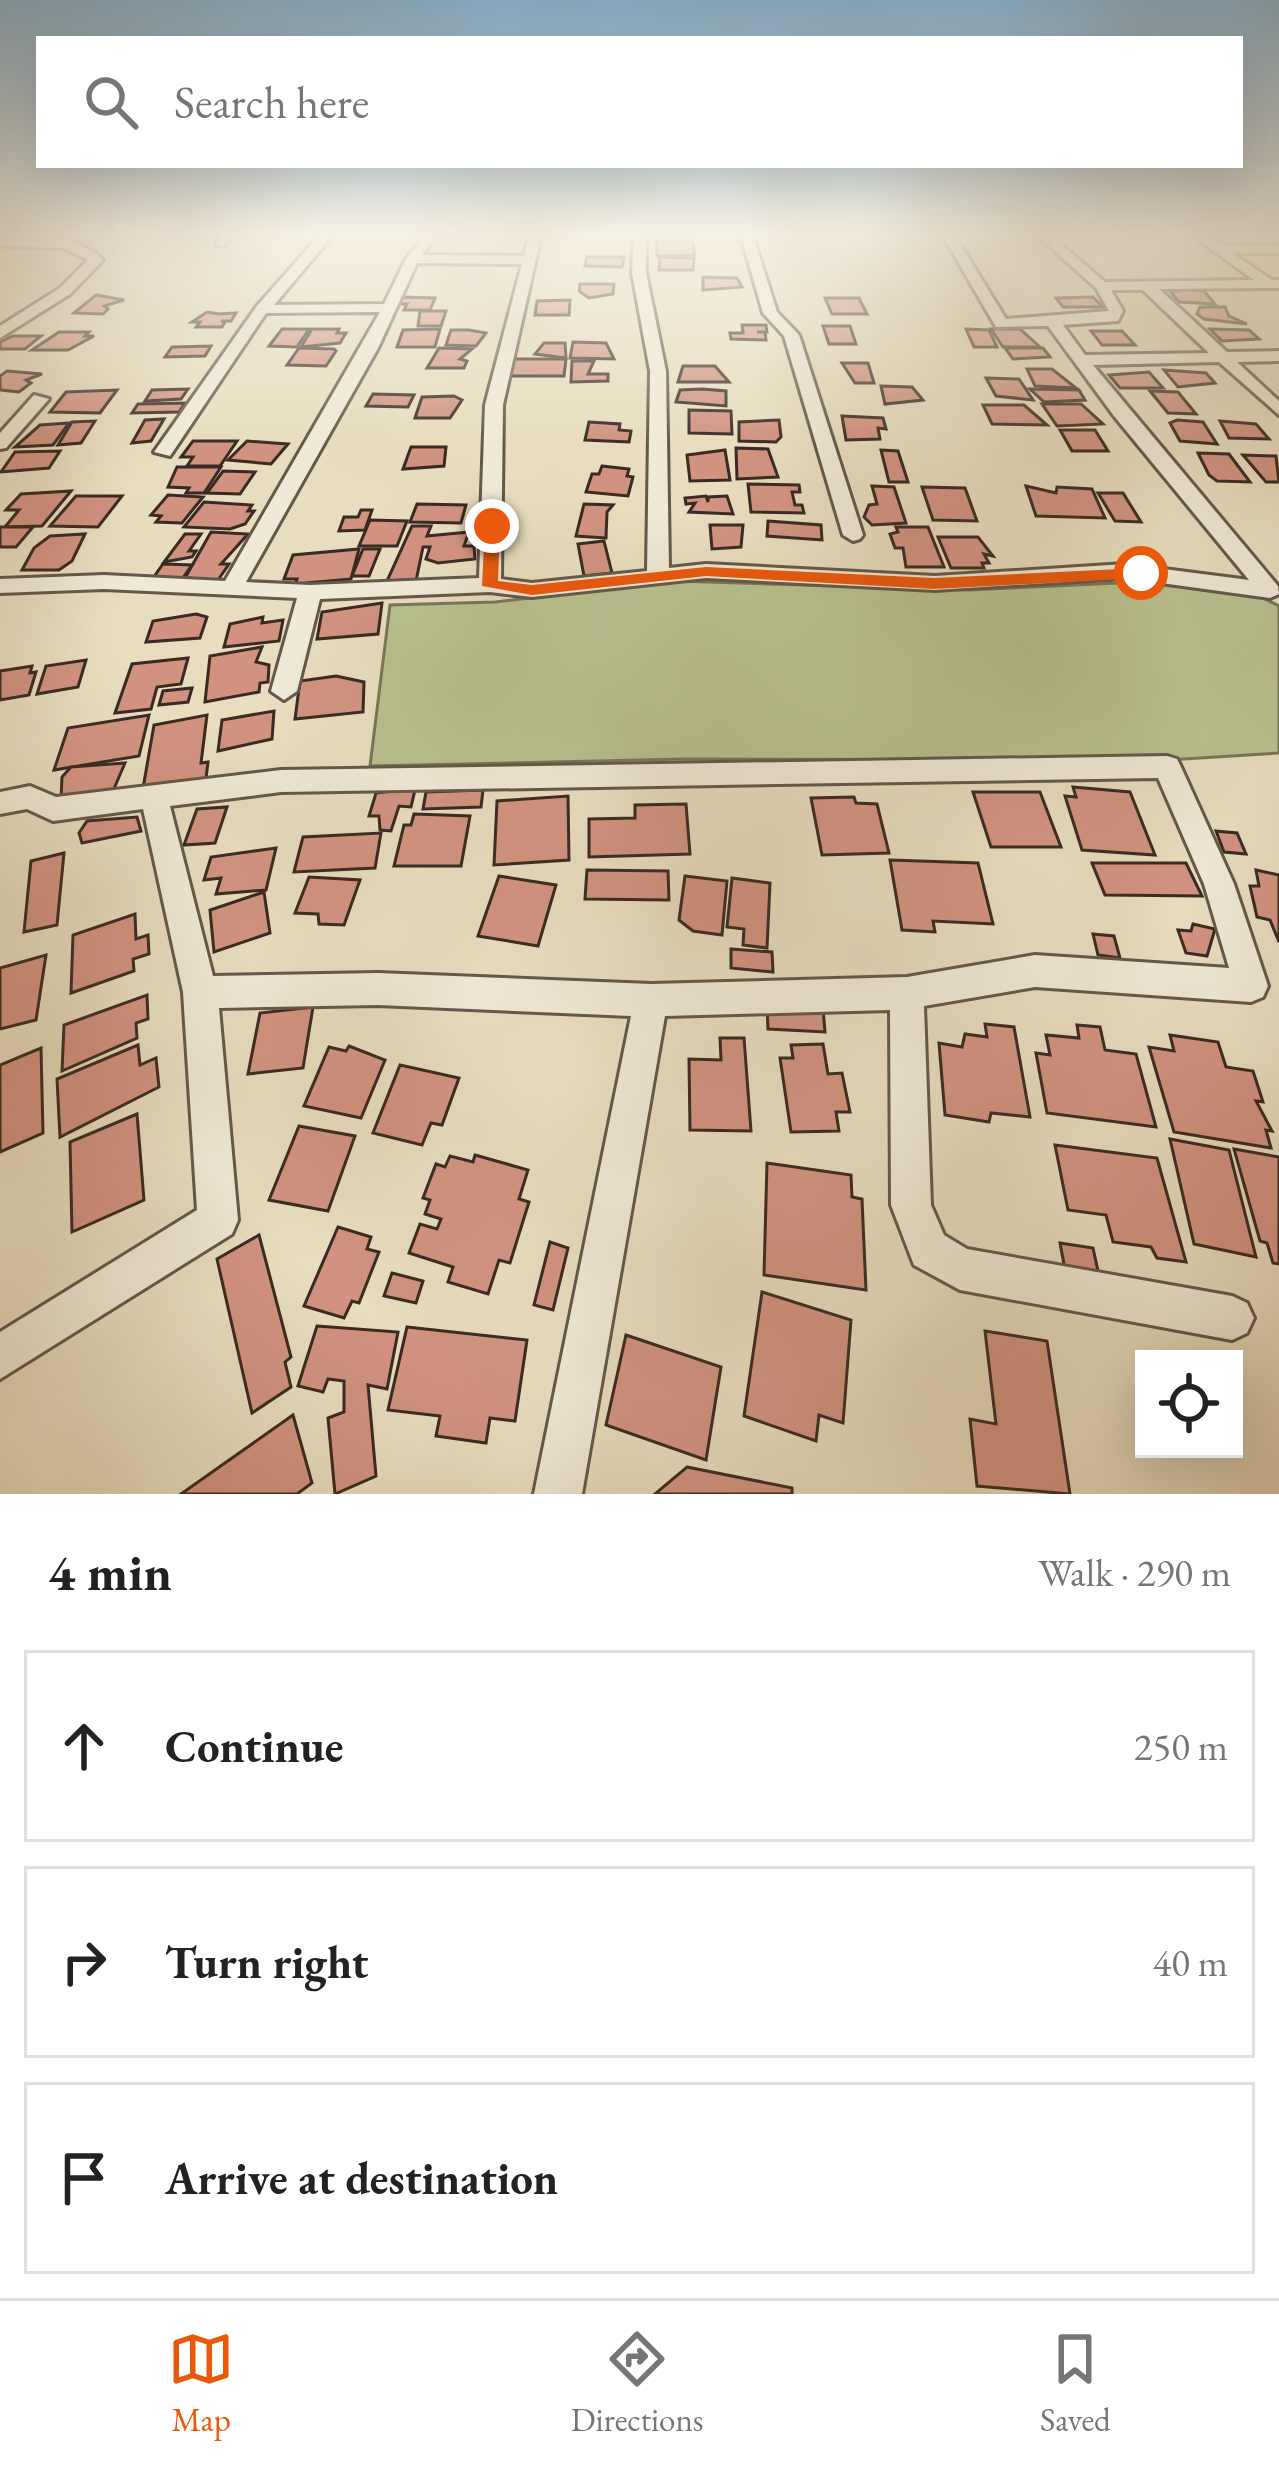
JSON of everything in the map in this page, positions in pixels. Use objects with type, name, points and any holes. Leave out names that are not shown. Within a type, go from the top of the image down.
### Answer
[{"type":"street","points":[[0,333],[41,306]]},
{"type":"street","points":[[163,452],[265,306]]},
{"type":"street","points":[[490,586],[494,405],[516,306]]},
{"type":"street","points":[[645,306],[658,371],[658,575]]},
{"type":"street","points":[[768,306],[791,335],[853,536]]},
{"type":"street","points":[[990,306],[1000,323],[1054,324],[1113,318],[1113,306]]},
{"type":"street","points":[[1169,306],[1279,410]]},
{"type":"street","points":[[231,589],[389,308],[262,309]]},
{"type":"street","points":[[0,312],[29,314]]},
{"type":"street","points":[[1054,324],[1272,593]]},
{"type":"street","points":[[1080,360],[1279,356]]},
{"type":"street","points":[[0,444],[40,399]]},
{"type":"street","points":[[0,586],[104,582],[310,592],[490,586],[532,590],[658,575],[802,573],[934,584],[1125,571],[1272,593]]},
{"type":"street","points":[[284,692],[310,592]]},
{"type":"street","points":[[0,803],[30,797],[53,809],[281,781],[1167,767],[1219,884],[1251,986],[1035,971],[908,992],[651,1000],[378,989],[200,992]]},
{"type":"street","points":[[0,1357],[218,1220],[200,992],[154,797]]},
{"type":"street","points":[[908,992],[910,1205],[929,1250],[960,1269],[1232,1318]]},
{"type":"street","points":[[558,1494],[651,1000]]},
{"type":"green space","points":[[675,581],[970,590],[1140,582],[1261,597],[1279,606],[1279,753],[1168,760],[685,759],[370,766],[390,605],[495,602]]},
{"type":"building","points":[[83,306],[108,309],[103,314],[74,313]]},
{"type":"building","points":[[406,306],[432,306],[430,310],[404,310]]},
{"type":"building","points":[[536,306],[570,306],[569,315],[535,315]]},
{"type":"building","points":[[828,306],[863,306],[867,314],[832,314]]},
{"type":"building","points":[[1200,307],[1225,307],[1229,316],[1247,324],[1204,319],[1197,314]]},
{"type":"building","points":[[420,311],[446,311],[441,326],[418,326]]},
{"type":"building","points":[[207,312],[236,313],[231,321],[221,321],[225,322],[222,327],[196,327],[200,322],[192,322]]},
{"type":"building","points":[[742,325],[766,325],[766,340],[731,339],[730,333],[743,333]]},
{"type":"building","points":[[823,326],[850,326],[856,344],[829,344]]},
{"type":"building","points":[[282,329],[309,329],[297,347],[269,346]]},
{"type":"building","points":[[312,329],[346,333],[340,343],[301,347]]},
{"type":"building","points":[[440,329],[435,347],[397,347],[403,330]]},
{"type":"building","points":[[966,329],[989,330],[997,347],[974,347]]},
{"type":"building","points":[[991,329],[1020,329],[1040,347],[1003,347]]},
{"type":"building","points":[[1210,329],[1249,330],[1259,339],[1222,341]]},
{"type":"building","points":[[451,330],[486,333],[476,346],[446,345]]},
{"type":"building","points":[[1091,331],[1122,331],[1135,345],[1102,345]]},
{"type":"building","points":[[59,332],[94,336],[68,350],[32,350]]},
{"type":"building","points":[[13,336],[41,336],[25,349],[0,349],[0,342]]},
{"type":"building","points":[[573,342],[606,343],[614,359],[570,358]]},
{"type":"building","points":[[544,343],[565,343],[566,358],[535,354]]},
{"type":"building","points":[[211,346],[205,356],[165,357],[172,347]]},
{"type":"building","points":[[299,348],[336,351],[326,366],[287,365]]},
{"type":"building","points":[[439,348],[472,349],[460,359],[467,361],[464,368],[427,368]]},
{"type":"building","points":[[1005,348],[1043,348],[1050,357],[1013,359]]},
{"type":"building","points":[[513,359],[566,359],[564,376],[508,376]]},
{"type":"building","points":[[572,361],[594,361],[588,374],[608,374],[608,381],[571,382]]},
{"type":"building","points":[[842,363],[868,363],[874,383],[855,383]]},
{"type":"building","points":[[683,366],[715,366],[729,382],[678,382]]},
{"type":"building","points":[[1027,369],[1052,369],[1076,388],[1035,386]]},
{"type":"building","points":[[1164,370],[1206,373],[1215,383],[1178,387]]},
{"type":"building","points":[[7,371],[42,374],[26,380],[31,383],[19,392],[0,390],[0,376]]},
{"type":"building","points":[[1149,372],[1163,388],[1120,388],[1109,375]]},
{"type":"building","points":[[986,378],[1019,379],[1033,400],[996,396]]},
{"type":"building","points":[[881,386],[912,387],[923,400],[885,404]]},
{"type":"building","points":[[188,389],[181,399],[145,401],[152,390]]},
{"type":"building","points":[[1030,389],[1079,390],[1085,400],[1044,402]]},
{"type":"building","points":[[117,390],[100,413],[50,412],[66,392]]},
{"type":"building","points":[[680,390],[726,391],[726,406],[676,402]]},
{"type":"building","points":[[1150,391],[1178,392],[1196,414],[1168,413]]},
{"type":"building","points":[[373,394],[414,395],[408,407],[366,406]]},
{"type":"building","points":[[422,397],[462,400],[450,418],[415,418]]},
{"type":"building","points":[[185,403],[179,412],[132,413],[138,404]]},
{"type":"building","points":[[1042,404],[1081,404],[1103,424],[1057,426]]},
{"type":"building","points":[[983,405],[1024,405],[1047,425],[992,424]]},
{"type":"building","points":[[689,410],[731,411],[732,434],[689,433]]},
{"type":"building","points":[[842,416],[883,418],[886,429],[878,428],[880,439],[846,440]]},
{"type":"building","points":[[164,419],[151,441],[132,443],[145,420]]},
{"type":"building","points":[[779,420],[781,437],[776,442],[739,441],[739,422]]},
{"type":"building","points":[[95,421],[81,443],[58,445],[72,422]]},
{"type":"building","points":[[1220,421],[1256,424],[1269,439],[1229,438]]},
{"type":"building","points":[[589,422],[620,424],[619,430],[631,431],[629,442],[585,440]]},
{"type":"building","points":[[1203,422],[1217,444],[1180,441],[1170,423]]},
{"type":"building","points":[[69,423],[53,445],[15,447],[40,425]]},
{"type":"building","points":[[1060,430],[1095,430],[1108,451],[1072,451]]},
{"type":"building","points":[[193,441],[237,441],[220,466],[187,466],[193,457],[181,457]]},
{"type":"building","points":[[247,441],[288,444],[271,464],[228,460]]},
{"type":"building","points":[[411,447],[446,447],[444,466],[403,469]]},
{"type":"building","points":[[736,448],[768,449],[778,477],[737,479]]},
{"type":"building","points":[[725,450],[730,480],[690,481],[687,455]]},
{"type":"building","points":[[881,450],[898,451],[908,482],[889,482]]},
{"type":"building","points":[[60,451],[49,468],[1,472],[15,452]]},
{"type":"building","points":[[1198,453],[1229,454],[1250,482],[1217,481]]},
{"type":"building","points":[[1243,455],[1276,456],[1279,482],[1266,482]]},
{"type":"building","points":[[602,466],[629,469],[627,476],[633,477],[628,496],[586,492],[592,474],[599,474]]},
{"type":"building","points":[[177,467],[221,467],[204,493],[186,493],[189,488],[168,487]]},
{"type":"building","points":[[223,471],[255,472],[240,494],[207,493]]},
{"type":"building","points":[[748,484],[799,485],[800,492],[792,492],[795,505],[802,505],[804,513],[751,512]]},
{"type":"building","points":[[872,486],[894,487],[906,523],[872,525],[864,517],[869,505],[877,504]]},
{"type":"building","points":[[1026,486],[1056,493],[1057,487],[1092,489],[1105,518],[1036,516]]},
{"type":"building","points":[[922,487],[965,488],[977,521],[933,520]]},
{"type":"building","points":[[71,491],[42,526],[5,527],[19,510],[6,510],[21,494]]},
{"type":"building","points":[[1098,493],[1123,493],[1141,522],[1115,521]]},
{"type":"building","points":[[168,495],[203,497],[182,523],[156,522],[161,516],[151,515]]},
{"type":"building","points":[[76,496],[122,496],[98,527],[50,526]]},
{"type":"building","points":[[706,496],[708,502],[708,497],[727,496],[733,514],[689,512],[695,503],[686,504],[685,498]]},
{"type":"building","points":[[204,502],[252,505],[248,511],[254,511],[245,524],[230,529],[184,527]]},
{"type":"building","points":[[417,504],[466,505],[461,523],[410,522]]},
{"type":"building","points":[[584,504],[613,505],[607,512],[606,538],[576,536]]},
{"type":"building","points":[[361,510],[372,510],[365,530],[339,531],[344,517],[358,517]]},
{"type":"building","points":[[370,520],[407,521],[397,546],[359,546]]},
{"type":"building","points":[[768,521],[821,525],[822,540],[767,536]]},
{"type":"building","points":[[710,525],[743,525],[741,547],[712,549]]},
{"type":"building","points":[[412,526],[431,526],[427,536],[469,532],[464,546],[474,546],[475,559],[438,563],[426,559],[430,547],[423,547],[416,581],[387,581]]},
{"type":"building","points":[[0,527],[33,527],[16,547],[0,547]]},
{"type":"building","points":[[896,527],[928,527],[944,567],[906,567],[903,548],[895,548],[890,534],[898,532]]},
{"type":"building","points":[[211,532],[248,534],[221,564],[229,564],[218,580],[185,578]]},
{"type":"building","points":[[85,534],[72,561],[59,570],[22,570],[34,548],[50,536]]},
{"type":"building","points":[[185,534],[201,534],[189,551],[196,551],[192,557],[164,562]]},
{"type":"building","points":[[938,537],[978,537],[993,556],[984,554],[989,563],[982,563],[984,568],[951,568]]},
{"type":"building","points":[[604,541],[612,573],[584,576],[578,544]]},
{"type":"building","points":[[359,549],[351,579],[295,584],[297,579],[284,579],[293,555]]},
{"type":"building","points":[[363,549],[380,549],[369,576],[352,576]]},
{"type":"building","points":[[163,564],[192,565],[182,579],[153,578]]},
{"type":"building","points":[[382,603],[378,634],[317,639],[322,612]]},
{"type":"building","points":[[196,614],[207,617],[200,638],[146,642],[153,621]]},
{"type":"building","points":[[263,617],[262,623],[283,620],[279,641],[224,647],[230,624]]},
{"type":"building","points":[[262,647],[256,662],[269,665],[268,682],[260,683],[259,692],[205,702],[210,656]]},
{"type":"building","points":[[188,658],[181,684],[157,687],[151,709],[115,713],[132,664]]},
{"type":"building","points":[[86,660],[78,687],[37,694],[46,666]]},
{"type":"building","points":[[32,666],[30,673],[36,672],[29,695],[0,700],[0,671]]},
{"type":"building","points":[[336,676],[364,682],[363,712],[295,719],[300,681]]},
{"type":"building","points":[[192,688],[188,702],[159,705],[163,691]]},
{"type":"building","points":[[274,711],[272,739],[218,751],[222,720]]},
{"type":"building","points":[[149,715],[139,756],[54,770],[68,728]]},
{"type":"building","points":[[207,715],[201,763],[208,762],[205,787],[142,794],[154,725]]},
{"type":"building","points":[[125,763],[113,791],[61,798],[62,777],[71,767]]},
{"type":"building","points":[[1073,787],[1130,792],[1155,855],[1082,850],[1065,796],[1076,797]]},
{"type":"building","points":[[415,790],[411,807],[399,806],[391,831],[380,830],[379,816],[369,816],[376,793]]},
{"type":"building","points":[[483,790],[481,807],[423,809],[426,792]]},
{"type":"building","points":[[973,792],[1040,792],[1061,847],[991,847]]},
{"type":"building","points":[[568,796],[569,860],[494,865],[497,801]]},
{"type":"building","points":[[854,797],[856,803],[877,804],[889,853],[822,855],[811,798]]},
{"type":"building","points":[[686,804],[690,854],[589,857],[589,819],[635,818],[635,805]]},
{"type":"building","points":[[227,807],[215,843],[184,845],[197,809]]},
{"type":"building","points":[[414,814],[470,816],[461,866],[394,866],[404,825],[411,825]]},
{"type":"building","points":[[137,817],[141,831],[82,843],[79,833],[87,821]]},
{"type":"building","points":[[1216,831],[1237,833],[1246,854],[1224,852]]},
{"type":"building","points":[[381,833],[375,868],[294,872],[303,837]]},
{"type":"building","points":[[276,848],[266,890],[216,894],[221,878],[204,880],[211,857]]},
{"type":"building","points":[[64,853],[57,925],[24,932],[31,861]]},
{"type":"building","points":[[890,860],[978,863],[993,924],[933,921],[935,932],[902,930]]},
{"type":"building","points":[[1092,863],[1186,863],[1202,896],[1105,895]]},
{"type":"building","points":[[587,870],[668,871],[669,900],[585,899]]},
{"type":"building","points":[[1256,870],[1279,875],[1279,942],[1270,920],[1257,917],[1250,886],[1259,886]]},
{"type":"building","points":[[499,876],[556,885],[538,946],[478,936]]},
{"type":"building","points":[[685,876],[727,881],[722,935],[693,931],[679,920]]},
{"type":"building","points":[[309,877],[360,880],[344,925],[319,924],[318,914],[295,913]]},
{"type":"building","points":[[732,878],[770,883],[767,948],[743,945],[744,929],[727,927]]},
{"type":"building","points":[[264,892],[270,933],[214,952],[210,910]]},
{"type":"building","points":[[135,914],[136,939],[148,935],[149,954],[133,959],[134,971],[71,993],[73,935]]},
{"type":"building","points":[[1193,924],[1215,929],[1207,956],[1186,953],[1178,930],[1191,931]]},
{"type":"building","points":[[1093,934],[1114,936],[1120,958],[1098,955]]},
{"type":"building","points":[[731,949],[772,952],[773,972],[731,968]]},
{"type":"building","points":[[46,955],[36,1020],[0,1029],[0,968]]},
{"type":"building","points":[[147,995],[148,1019],[136,1023],[137,1038],[62,1071],[64,1025]]},
{"type":"building","points":[[767,1006],[823,1008],[825,1032],[768,1029]]},
{"type":"building","points":[[313,1007],[303,1068],[248,1074],[260,1013]]},
{"type":"building","points":[[985,1024],[1014,1027],[1030,1117],[991,1113],[989,1122],[945,1115],[939,1043],[962,1047],[965,1034],[987,1037]]},
{"type":"building","points":[[1077,1025],[1100,1027],[1105,1050],[1136,1054],[1156,1127],[1047,1113],[1036,1053],[1050,1055],[1046,1035],[1079,1038]]},
{"type":"building","points":[[1170,1035],[1218,1042],[1226,1067],[1253,1071],[1263,1102],[1256,1101],[1272,1131],[1266,1130],[1271,1148],[1174,1132],[1149,1047],[1174,1051]]},
{"type":"building","points":[[720,1038],[744,1038],[751,1131],[690,1130],[689,1059],[721,1060]]},
{"type":"building","points":[[823,1044],[828,1074],[842,1073],[850,1112],[836,1112],[839,1131],[791,1132],[780,1058],[793,1058],[791,1045]]},
{"type":"building","points":[[138,1045],[140,1065],[156,1058],[159,1087],[60,1137],[57,1079]]},
{"type":"building","points":[[349,1046],[385,1060],[361,1118],[304,1106],[329,1047],[346,1051]]},
{"type":"building","points":[[41,1048],[43,1133],[0,1152],[0,1065]]},
{"type":"building","points":[[400,1065],[459,1078],[442,1125],[431,1123],[422,1145],[373,1133]]},
{"type":"building","points":[[137,1114],[144,1200],[72,1232],[70,1142]]},
{"type":"building","points":[[299,1126],[355,1136],[328,1211],[269,1200]]},
{"type":"building","points":[[1170,1139],[1229,1150],[1256,1257],[1194,1244]]},
{"type":"building","points":[[1055,1145],[1157,1158],[1186,1262],[1157,1258],[1151,1247],[1113,1242],[1106,1215],[1068,1210]]},
{"type":"building","points":[[1234,1149],[1279,1157],[1279,1264],[1273,1263],[1267,1243],[1260,1241]]},
{"type":"building","points":[[475,1155],[528,1170],[519,1199],[529,1202],[510,1263],[499,1260],[488,1294],[448,1282],[453,1267],[409,1253],[420,1224],[437,1229],[441,1219],[425,1214],[430,1200],[423,1198],[436,1164],[445,1167],[450,1156],[473,1162]]},
{"type":"building","points":[[767,1163],[851,1175],[852,1197],[862,1199],[866,1290],[764,1275]]},
{"type":"building","points":[[338,1227],[371,1237],[367,1249],[379,1252],[359,1303],[352,1301],[344,1318],[304,1306]]},
{"type":"building","points":[[259,1235],[291,1357],[285,1362],[291,1387],[252,1413],[217,1259]]},
{"type":"building","points":[[550,1242],[568,1248],[553,1310],[534,1305]]},
{"type":"building","points":[[1060,1243],[1093,1248],[1101,1285],[1067,1280]]},
{"type":"building","points":[[392,1273],[423,1281],[416,1303],[384,1296]]},
{"type":"building","points":[[762,1292],[851,1320],[843,1423],[819,1415],[816,1441],[744,1416]]},
{"type":"building","points":[[317,1326],[398,1332],[387,1389],[368,1385],[376,1476],[335,1494],[328,1418],[344,1412],[344,1381],[328,1379],[323,1392],[298,1386]]},
{"type":"building","points":[[407,1327],[527,1340],[515,1421],[490,1418],[486,1443],[436,1436],[440,1416],[388,1410]]},
{"type":"building","points":[[985,1331],[1047,1341],[1070,1494],[977,1486],[970,1419],[996,1424]]},
{"type":"building","points":[[626,1335],[721,1367],[706,1460],[606,1425]]},
{"type":"building","points":[[293,1415],[312,1483],[297,1494],[181,1494]]},
{"type":"building","points":[[687,1467],[792,1488],[792,1494],[655,1494]]},
{"type":"route","points":[[492,526],[490,586],[532,590],[706,572],[802,573],[934,584],[1141,573]]}]
